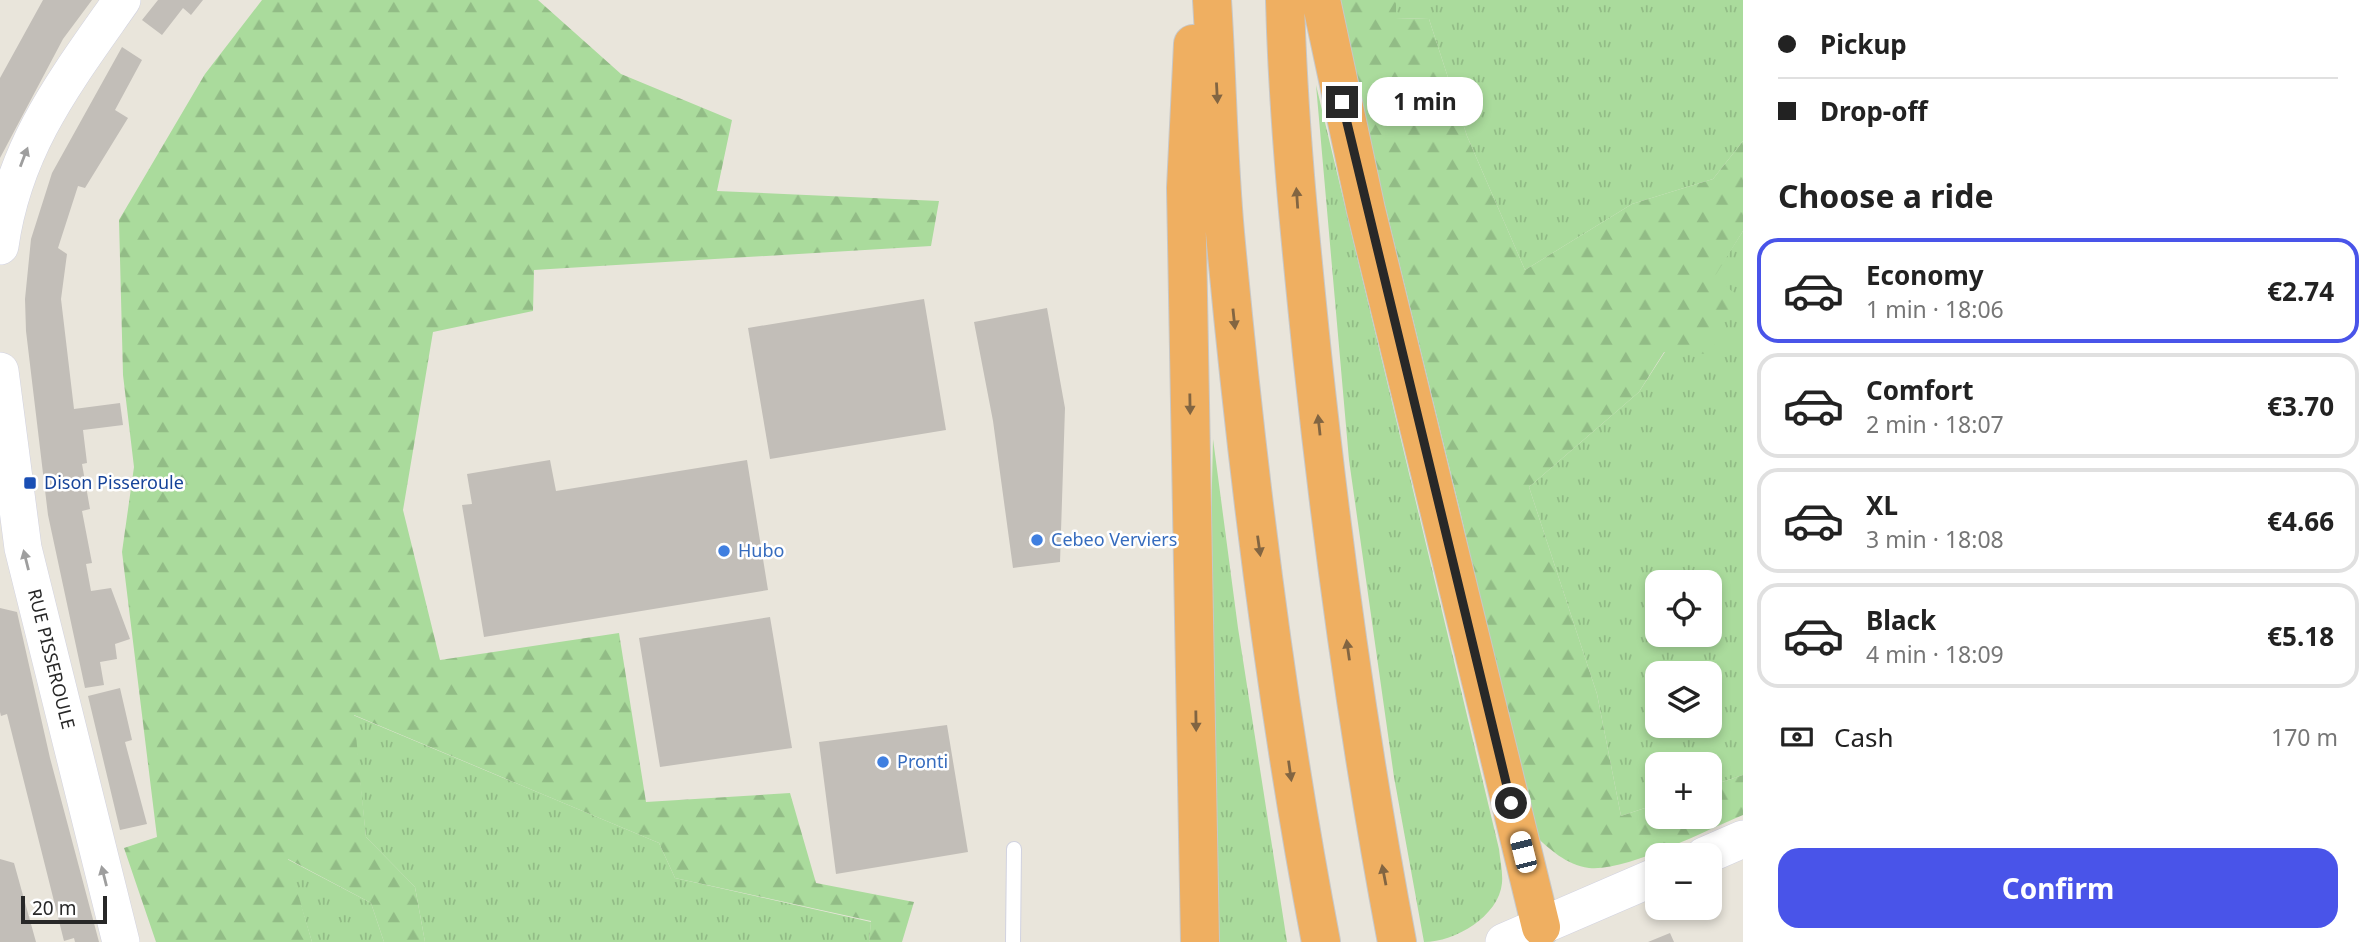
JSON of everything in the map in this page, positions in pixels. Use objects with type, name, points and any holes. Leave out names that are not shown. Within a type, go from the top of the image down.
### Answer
[{"type":"highway","points":[[1196,0],[1185,188],[1200,942]]},
{"type":"highway","points":[[1212,0],[1225,231],[1256,524],[1294,804],[1321,942]]},
{"type":"highway","points":[[1285,0],[1299,234],[1329,514],[1368,791],[1397,942]]},
{"type":"highway","points":[[1321,0],[1366,210],[1541,927]]},
{"type":"main road","points":[[0,246],[6,204],[29,143],[58,93],[122,0]]},
{"type":"main road","name":"RUE PISSEROULE","points":[[0,371],[23,548],[121,942]]},
{"type":"main road","points":[[1722,848],[1743,839]]},
{"type":"main road","points":[[1504,942],[1645,881]]},
{"type":"lane","points":[[1013,942],[1014,849]]},
{"type":"green space","points":[[262,0],[538,0],[621,74],[732,120],[717,191],[939,201],[931,246],[534,270],[533,311],[433,332],[403,510],[440,660],[619,633],[646,802],[790,793],[816,883],[914,902],[902,942],[869,942],[871,921],[675,878],[659,843],[354,715],[366,837],[415,887],[425,942],[384,942],[371,903],[288,859],[312,942],[156,942],[124,848],[157,837],[122,552],[134,467],[123,375],[119,220],[205,74]]},
{"type":"green space","points":[[1340,0],[1396,0],[1396,18],[1429,19],[1467,136],[1525,270],[1632,204],[1713,179],[1743,141],[1743,231],[1715,276],[1735,294],[1711,354],[1664,352],[1639,392],[1529,487],[1597,694],[1621,816],[1645,808],[1645,829],[1711,829],[1678,843],[1645,843],[1644,857],[1623,864],[1589,868],[1566,860],[1534,835],[1461,515],[1342,30]]},
{"type":"green space","points":[[1395,0],[1743,0],[1743,141],[1713,179],[1632,204],[1525,270],[1467,136],[1429,19],[1395,18]]},
{"type":"green space","points":[[1316,85],[1502,870],[1499,895],[1484,916],[1462,932],[1436,941],[1424,942],[1394,777],[1349,460]]},
{"type":"green space","points":[[1743,231],[1743,775],[1722,782],[1722,752],[1645,752],[1645,808],[1621,816],[1597,694],[1529,487],[1639,392]]},
{"type":"green space","points":[[1213,439],[1238,628],[1287,942],[1219,942],[1211,527]]},
{"type":"green space","points":[[353,715],[659,843],[675,878],[871,922],[869,942],[425,942],[415,887],[366,837]]},
{"type":"green space","points":[[1743,775],[1743,815],[1722,824],[1722,782]]},
{"type":"green space","points":[[287,859],[371,903],[384,942],[312,942]]},
{"type":"building","points":[[43,0],[92,0],[63,39],[0,158],[0,78]]},
{"type":"building","points":[[158,0],[203,0],[191,15],[183,8],[162,35],[142,20]]},
{"type":"building","points":[[122,47],[142,60],[115,110],[128,118],[85,188],[78,186],[58,248],[67,254],[61,299],[74,409],[120,403],[123,425],[83,430],[87,463],[82,464],[90,509],[82,511],[92,563],[86,564],[91,591],[111,588],[130,639],[115,644],[117,659],[100,662],[104,685],[85,688],[48,515],[26,331],[25,299],[31,239],[52,173]]},
{"type":"building","points":[[924,299],[946,430],[770,459],[748,328]]},
{"type":"building","points":[[1047,308],[1065,408],[1060,562],[1013,568],[993,421],[974,322]]},
{"type":"building","points":[[550,460],[556,491],[747,460],[768,590],[484,637],[462,505],[472,504],[467,474]]},
{"type":"building","points":[[0,608],[17,612],[50,758],[99,942],[75,942],[74,938],[64,941],[7,714],[1,716],[0,712]]},
{"type":"building","points":[[770,617],[792,748],[660,767],[639,638]]},
{"type":"building","points":[[120,688],[132,740],[125,742],[147,824],[120,830],[88,696]]},
{"type":"building","points":[[947,725],[968,852],[836,874],[819,742]]},
{"type":"building","points":[[0,859],[14,863],[36,942],[0,942]]},
{"type":"building","points":[[1670,933],[1674,942],[1648,942]]},
{"type":"place","name":"Dison Pisseroule","points":[[30,483]]},
{"type":"place","name":"Cebeo Verviers","points":[[1037,540]]},
{"type":"place","name":"Hubo","points":[[724,551]]},
{"type":"place","name":"Pronti","points":[[883,762]]},
{"type":"route","points":[[1342,102],[1511,803]]}]
